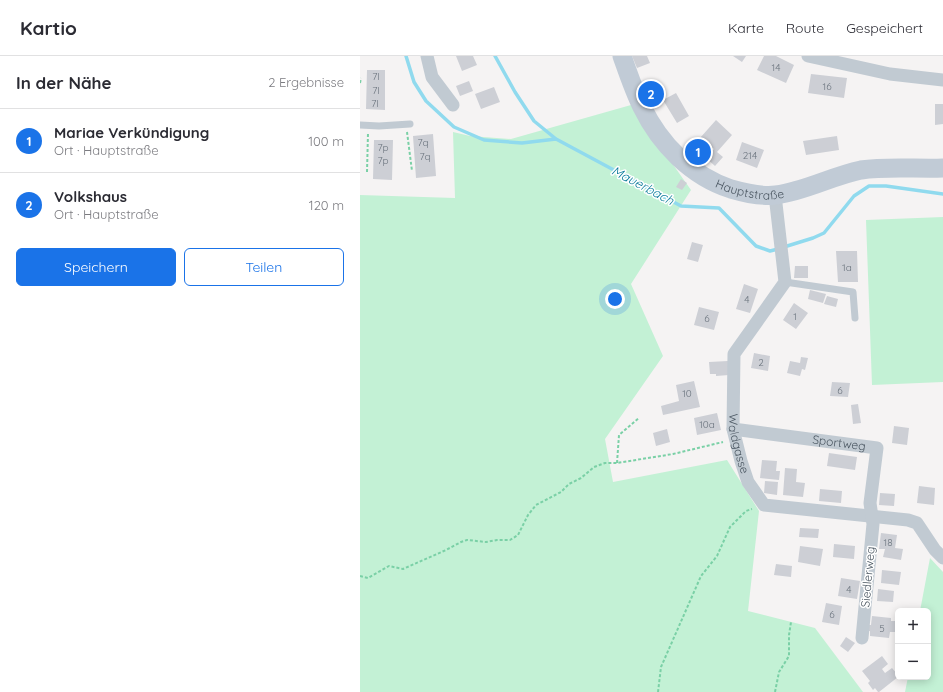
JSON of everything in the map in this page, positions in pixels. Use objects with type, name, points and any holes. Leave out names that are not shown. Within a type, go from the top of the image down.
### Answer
[{"type":"main road","name":"Hauptstraße","points":[[622,56],[638,100],[663,140],[693,170],[726,187],[755,194],[775,195],[796,191],[861,170],[880,168],[943,168]]},
{"type":"street","points":[[427,56],[432,77],[453,105]]},
{"type":"street","points":[[808,56],[890,74],[943,80]]},
{"type":"street","points":[[775,195],[785,282]]},
{"type":"street","name":"Waldgasse","points":[[764,505],[748,482],[735,434],[734,354],[785,282]]},
{"type":"street","name":"Sportweg","points":[[735,434],[876,448],[870,503],[872,516]]},
{"type":"street","points":[[764,505],[908,520],[917,523],[935,550],[943,558]]},
{"type":"street","name":"Siedlerweg","points":[[862,638],[873,524],[872,516]]},
{"type":"lane","points":[[360,124],[379,126],[408,124]]},
{"type":"lane","points":[[785,282],[853,292],[855,318]]},
{"type":"path","points":[[360,83],[361,78]]},
{"type":"path","points":[[408,124],[412,171]]},
{"type":"path","points":[[367,172],[369,125]]},
{"type":"path","points":[[617,463],[618,435],[639,418]]},
{"type":"path","points":[[360,576],[368,578],[388,566],[403,569],[467,540],[486,542],[510,540],[518,535],[528,515],[536,505],[561,492],[569,484],[581,478],[594,467],[605,463],[617,463],[673,454],[735,434]]},
{"type":"path","points":[[658,692],[661,667],[701,576],[717,556],[730,527],[746,511],[764,505]]},
{"type":"path","points":[[775,692],[779,672],[789,656],[789,635],[791,622]]},
{"type":"green space","points":[[631,105],[691,190],[631,284],[663,356],[605,439],[613,482],[727,460],[759,511],[748,611],[815,628],[863,692],[360,692],[360,195],[455,198],[453,132],[470,136],[511,139]]},
{"type":"green space","points":[[943,217],[943,382],[872,385],[866,220]]},
{"type":"green space","points":[[930,558],[943,572],[943,692],[905,692],[907,680],[931,680],[931,608],[921,608]]},
{"type":"building","points":[[456,56],[473,56],[477,65],[462,71]]},
{"type":"building","points":[[632,56],[647,56],[650,63],[637,68]]},
{"type":"building","points":[[733,56],[746,56],[742,62]]},
{"type":"building","points":[[764,56],[776,56],[794,65],[786,83],[757,70]]},
{"type":"building","points":[[367,70],[385,70],[385,110],[366,109]]},
{"type":"building","points":[[811,74],[847,78],[844,98],[808,93]]},
{"type":"building","points":[[650,79],[662,104],[653,108],[641,83]]},
{"type":"building","points":[[469,81],[473,91],[460,96],[456,86]]},
{"type":"building","points":[[494,87],[500,102],[481,109],[475,94]]},
{"type":"building","points":[[676,93],[689,116],[677,123],[663,100]]},
{"type":"building","points":[[935,104],[943,104],[943,124],[935,125]]},
{"type":"building","points":[[716,120],[732,135],[717,152],[723,157],[715,166],[706,158],[714,149],[700,138]]},
{"type":"building","points":[[433,134],[436,176],[416,178],[413,136]]},
{"type":"building","points":[[837,136],[839,150],[806,155],[803,141]]},
{"type":"building","points":[[374,140],[393,140],[392,180],[373,179]]},
{"type":"building","points":[[742,142],[764,150],[757,168],[736,160]]},
{"type":"building","points":[[681,179],[687,183],[682,190],[676,187]]},
{"type":"building","points":[[692,242],[703,245],[698,262],[687,259]]},
{"type":"building","points":[[836,251],[857,251],[858,282],[838,282]]},
{"type":"building","points":[[795,266],[808,266],[808,278],[794,278]]},
{"type":"building","points":[[744,284],[758,289],[750,313],[736,309]]},
{"type":"building","points":[[810,290],[826,294],[823,303],[808,299]]},
{"type":"building","points":[[827,296],[838,299],[836,307],[824,304]]},
{"type":"building","points":[[794,303],[808,313],[796,329],[783,320]]},
{"type":"building","points":[[699,307],[719,312],[714,330],[694,325]]},
{"type":"building","points":[[754,353],[770,356],[768,371],[751,368]]},
{"type":"building","points":[[801,357],[808,358],[805,370],[802,369],[800,376],[787,373],[790,361],[800,363]]},
{"type":"building","points":[[728,361],[729,375],[716,376],[716,374],[710,374],[709,362]]},
{"type":"building","points":[[694,381],[700,407],[663,415],[661,406],[679,401],[676,385]]},
{"type":"building","points":[[832,382],[850,383],[848,397],[830,396]]},
{"type":"building","points":[[858,404],[861,423],[853,424],[851,405]]},
{"type":"building","points":[[717,413],[721,430],[697,435],[694,418]]},
{"type":"building","points":[[894,426],[909,428],[907,445],[892,443]]},
{"type":"building","points":[[667,429],[670,442],[656,446],[653,433]]},
{"type":"building","points":[[829,453],[857,457],[855,470],[827,466]]},
{"type":"building","points":[[762,460],[777,461],[776,471],[780,471],[779,480],[760,478]]},
{"type":"building","points":[[785,468],[797,469],[796,482],[805,483],[803,497],[783,495]]},
{"type":"building","points":[[765,481],[778,482],[777,495],[764,493]]},
{"type":"building","points":[[919,486],[935,488],[934,505],[917,503]]},
{"type":"building","points":[[820,489],[842,491],[841,503],[819,501]]},
{"type":"building","points":[[880,493],[895,494],[894,506],[879,505]]},
{"type":"building","points":[[800,528],[819,529],[818,538],[799,537]]},
{"type":"building","points":[[881,533],[897,535],[895,548],[903,549],[901,560],[883,557],[885,549],[879,549]]},
{"type":"building","points":[[834,544],[855,546],[854,559],[833,557]]},
{"type":"building","points":[[800,546],[823,549],[820,566],[798,562]]},
{"type":"building","points":[[776,564],[792,566],[791,577],[774,575]]},
{"type":"building","points":[[882,570],[901,572],[899,585],[881,583]]},
{"type":"building","points":[[841,578],[860,581],[857,599],[838,596]]},
{"type":"building","points":[[878,589],[894,591],[893,602],[877,601]]},
{"type":"building","points":[[826,603],[842,606],[839,625],[822,622]]},
{"type":"building","points":[[872,616],[891,618],[891,621],[895,621],[895,632],[890,632],[889,638],[870,636],[870,631],[868,631],[869,625],[871,625]]},
{"type":"building","points":[[846,637],[855,643],[848,652],[840,646]]},
{"type":"building","points":[[882,656],[888,664],[882,669],[885,673],[892,668],[895,672],[895,679],[878,692],[875,688],[873,690],[868,683],[870,681],[862,671]]},
{"type":"waterway","points":[[406,56],[414,82],[426,101],[454,127],[484,140],[522,143],[556,139]]},
{"type":"waterway","name":"Mauerbach","points":[[495,56],[515,92],[534,121],[556,139],[681,206],[719,208],[756,246],[770,251],[778,249]]},
{"type":"waterway","name":"Mauerbach","points":[[784,247],[824,233],[854,196],[869,186],[886,186],[943,194]]},
{"type":"place","name":"Volkshaus","points":[[651,94]]},
{"type":"place","name":"Mariae Verkündigung","points":[[698,152]]}]
